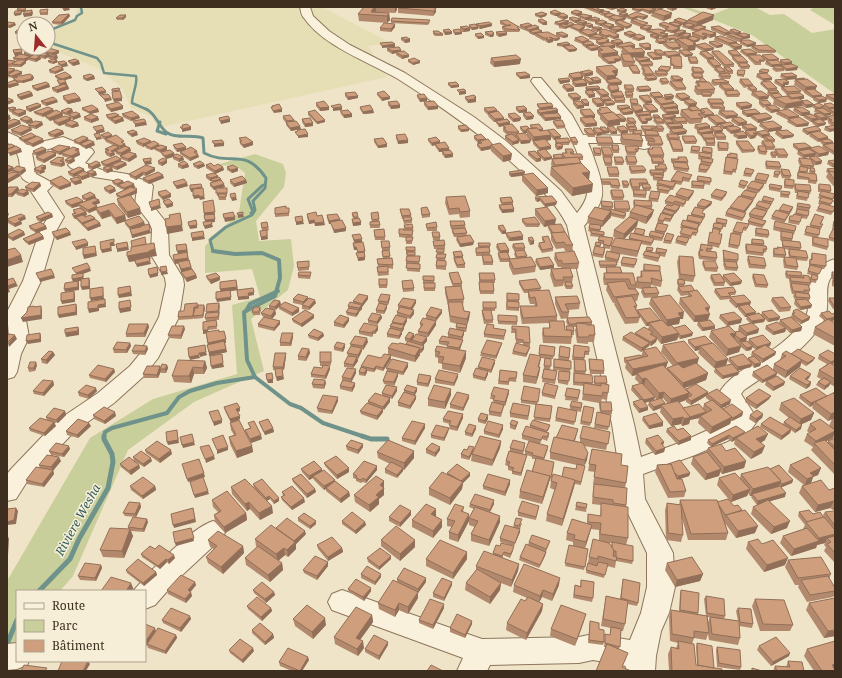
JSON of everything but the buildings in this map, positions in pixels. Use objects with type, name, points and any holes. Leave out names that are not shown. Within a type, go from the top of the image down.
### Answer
[{"type":"street","points":[[305,7],[308,17],[325,33],[346,47],[401,76],[469,120],[501,144],[555,194],[567,209],[575,225],[623,424],[632,469],[633,499],[660,553],[661,587],[655,613],[647,631],[641,664],[593,647],[477,662],[454,643],[429,632],[342,602]]},
{"type":"street","points":[[537,81],[567,118],[579,139],[594,182],[595,195],[589,209],[575,225]]},
{"type":"street","points":[[7,136],[19,142],[24,150],[29,176],[45,185],[38,190],[56,217],[47,233],[32,281],[11,315],[19,337],[11,354],[7,372]]},
{"type":"street","points":[[579,139],[641,139],[644,145]]},
{"type":"street","points":[[7,492],[20,474],[66,426],[106,398],[137,371],[148,358],[169,317],[175,285],[174,278],[160,255],[160,229],[157,221],[143,204],[145,186],[122,177],[99,174],[76,164],[87,152],[63,142],[24,150]]},
{"type":"street","points":[[632,469],[690,449],[742,425],[747,420],[745,415],[733,402],[730,393],[736,385],[793,345],[813,322],[820,303],[816,286],[824,272],[835,264]]},
{"type":"street","points":[[146,596],[174,566],[213,531]]},
{"type":"shaded area","points":[[78,7],[322,7],[391,43],[368,46],[387,77],[157,128],[152,117],[131,108],[122,88],[98,68],[56,51],[56,30],[74,22]]},
{"type":"green space","points":[[681,7],[688,7],[711,15],[732,7],[760,7],[757,8],[770,15],[784,14],[812,33],[835,29],[835,94],[752,35]]},
{"type":"green space","points":[[814,7],[835,7],[835,25],[810,10]]},
{"type":"green space","points":[[255,154],[283,164],[286,173],[284,187],[256,221],[259,241],[291,239],[294,266],[288,290],[251,319],[264,371],[194,402],[128,450],[73,576],[61,590],[16,590],[16,662],[28,662],[26,671],[7,671],[7,581],[90,438],[153,399],[237,374],[232,305],[260,297],[252,269],[205,273],[205,246],[239,212],[245,173],[236,166],[216,165]]},
{"type":"waterway","name":"Riviere Wesha","points":[[56,28],[75,20],[77,16],[82,13],[81,7]]},
{"type":"waterway","name":"Riviere Wesha","points":[[56,45],[97,58],[101,63],[104,73],[136,76],[132,103],[147,109]]},
{"type":"waterway","name":"Riviere Wesha","points":[[147,109],[152,113],[159,124]]},
{"type":"waterway","name":"Riviere Wesha","points":[[159,124],[168,133],[172,135],[203,138],[204,153],[214,157],[244,160],[258,168],[266,178],[265,188],[253,201],[255,210],[252,215],[226,227],[210,240],[213,251]]},
{"type":"waterway","name":"Riviere Wesha","points":[[159,124],[157,131],[166,134]]},
{"type":"waterway","name":"Riviere Wesha","points":[[251,213],[253,212],[248,199],[263,185]]},
{"type":"waterway","name":"Riviere Wesha","points":[[213,251],[235,254],[262,253],[279,260],[280,278],[276,292]]},
{"type":"waterway","name":"Riviere Wesha","points":[[213,251],[219,252]]},
{"type":"waterway","name":"Riviere Wesha","points":[[246,311],[250,304],[276,292]]},
{"type":"waterway","name":"Riviere Wesha","points":[[246,311],[275,296],[276,292]]},
{"type":"waterway","name":"Riviere Wesha","points":[[246,311],[244,312],[247,360],[255,377]]},
{"type":"waterway","name":"Riviere Wesha","points":[[104,437],[105,432],[112,428],[167,413],[179,397],[190,391],[217,383],[255,377]]},
{"type":"waterway","points":[[255,377],[290,404],[301,408],[323,423],[371,439],[387,439]]},
{"type":"waterway","name":"Riviere Wesha","points":[[40,590],[70,559],[79,539],[108,488],[113,462],[112,454],[104,437]]},
{"type":"waterway","name":"Riviere Wesha","points":[[7,644],[16,622]]}]
